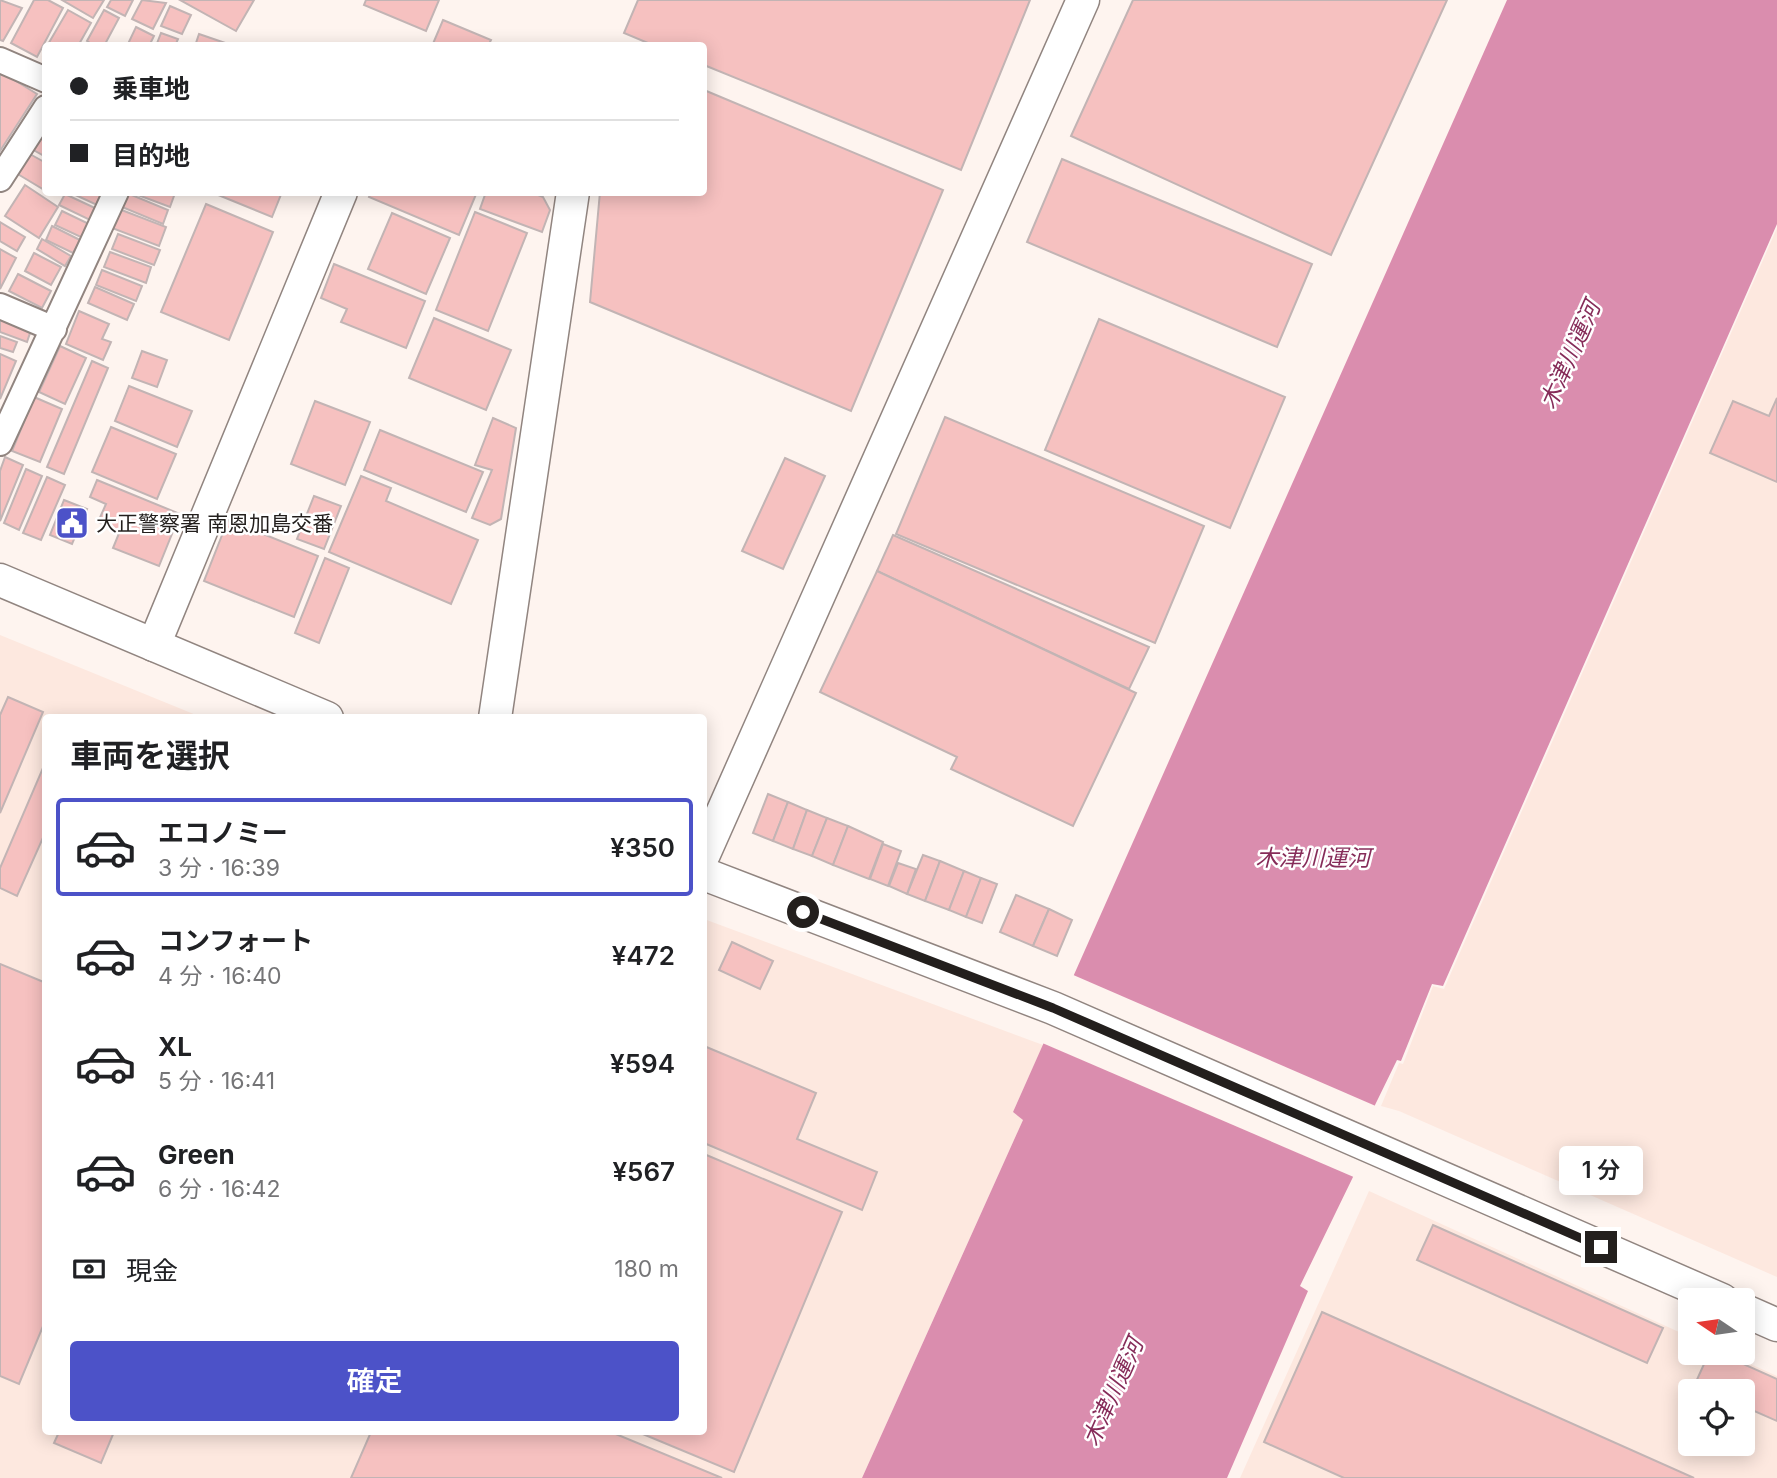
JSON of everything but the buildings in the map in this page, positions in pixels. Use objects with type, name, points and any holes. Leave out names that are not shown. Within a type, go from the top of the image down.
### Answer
[{"type":"street","points":[[707,847],[1083,0]]},
{"type":"street","points":[[0,60],[42,78]]},
{"type":"street","points":[[0,178],[42,114]]},
{"type":"street","points":[[0,443],[114,196]]},
{"type":"street","points":[[154,645],[339,196]]},
{"type":"street","points":[[496,714],[572,196]]},
{"type":"street","points":[[0,306],[54,329]]},
{"type":"street","points":[[0,580],[318,714]]},
{"type":"street","points":[[707,875],[1053,1008],[1695,1288]]},
{"type":"street","points":[[1755,1315],[1777,1325]]},
{"type":"shaded area","points":[[1777,228],[1777,1277],[1399,1111],[1381,1106],[1399,1063],[1403,1064],[1433,986],[1444,989]]},
{"type":"shaded area","points":[[0,635],[194,714],[42,714],[42,1435],[707,1435],[707,920],[1043,1045],[1013,1112],[1023,1120],[862,1478],[0,1478]]},
{"type":"shaded area","points":[[1369,1191],[1678,1332],[1678,1365],[1753,1365],[1777,1376],[1777,1478],[1240,1478]]},
{"type":"water","name":"木津川運河","points":[[1507,0],[1777,0],[1777,224],[1443,986],[1432,984],[1401,1061],[1397,1060],[1375,1105],[1353,1177],[1300,1286],[1308,1291],[1227,1478],[862,1478],[1023,1120],[1013,1112]]},
{"type":"pier","points":[[1071,974],[1378,1107],[1356,1178],[1040,1042]]},
{"type":"place","name":"大正警察署 南恩加島交番","points":[[72,523]]},
{"type":"route","points":[[803,912],[1053,1008],[1601,1247]]}]
